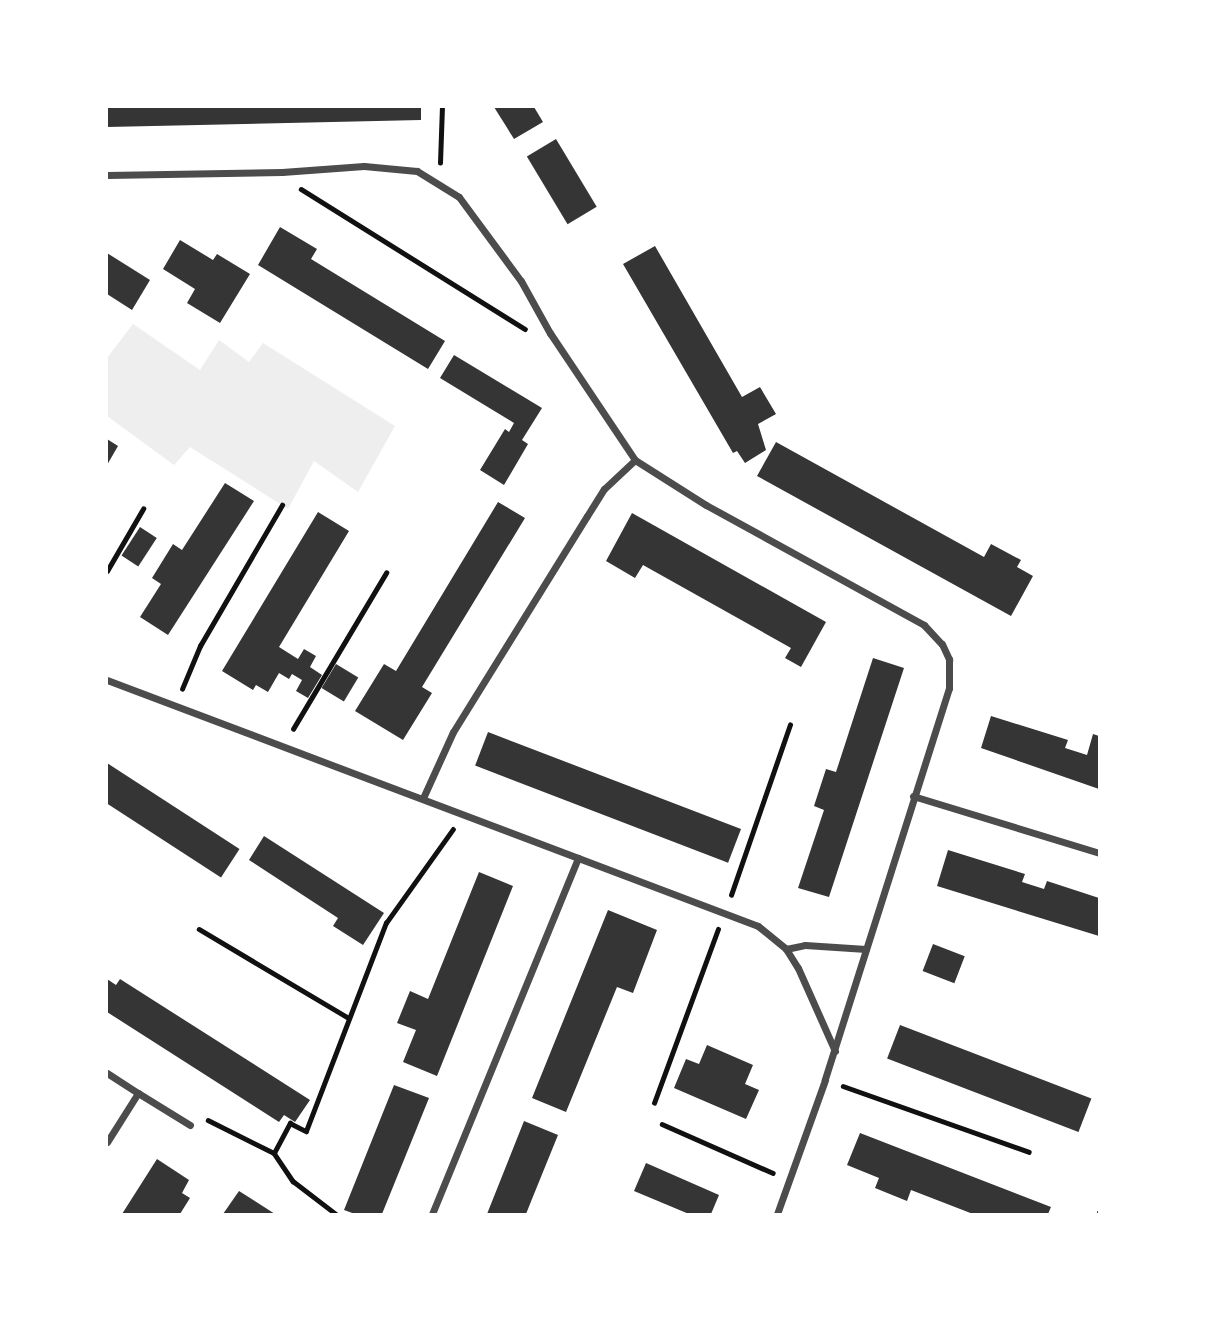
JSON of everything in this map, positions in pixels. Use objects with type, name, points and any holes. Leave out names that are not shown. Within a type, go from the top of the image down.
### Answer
[{"type":"street","points":[[107,175],[282,172],[364,166],[417,171],[459,197],[521,281],[550,334],[635,460],[936,635],[949,659],[949,688],[835,1051],[777,1214]]},
{"type":"street","points":[[423,798],[453,732],[580,527],[604,489],[635,460]]},
{"type":"street","points":[[107,680],[758,926],[786,950],[808,985],[835,1051]]},
{"type":"street","points":[[913,796],[1099,853]]},
{"type":"street","points":[[432,1214],[578,858]]},
{"type":"street","points":[[786,950],[805,945],[866,949]]},
{"type":"street","points":[[107,1073],[190,1125]]},
{"type":"street","points":[[107,1142],[138,1093]]},
{"type":"path","points":[[439,184],[442,107]]},
{"type":"path","points":[[282,172],[309,197],[518,328],[550,334]]},
{"type":"path","points":[[175,706],[200,646],[282,505]]},
{"type":"path","points":[[107,571],[143,509]]},
{"type":"path","points":[[282,748],[386,573]]},
{"type":"path","points":[[274,1153],[290,1123],[306,1131],[347,1017],[386,923],[464,814]]},
{"type":"path","points":[[199,929],[347,1017]]},
{"type":"path","points":[[825,1080],[1028,1152]]},
{"type":"path","points":[[190,1125],[210,1119],[274,1153],[292,1181],[336,1214]]},
{"type":"path","points":[[662,1124],[790,1180]]},
{"type":"shaded area","points":[[133,324],[200,370],[219,340],[249,362],[263,343],[395,426],[358,492],[314,461],[288,509],[190,447],[174,465],[107,416],[107,358]]},
{"type":"building","points":[[107,107],[421,107],[421,120],[107,127]]},
{"type":"building","points":[[494,107],[534,107],[543,122],[514,139]]},
{"type":"building","points":[[556,139],[597,207],[568,224],[527,157]]},
{"type":"building","points":[[280,227],[317,249],[311,259],[445,341],[428,369],[258,265]]},
{"type":"building","points":[[180,240],[213,260],[217,254],[250,274],[220,323],[187,303],[195,289],[163,269]]},
{"type":"building","points":[[655,246],[742,397],[760,387],[776,414],[758,424],[766,450],[745,463],[737,451],[733,453],[623,264]]},
{"type":"building","points":[[107,253],[150,280],[132,310],[107,294]]},
{"type":"building","points":[[454,355],[542,408],[522,440],[528,444],[504,485],[480,470],[505,429],[509,432],[514,423],[440,378]]},
{"type":"building","points":[[107,439],[118,446],[107,465]]},
{"type":"building","points":[[776,442],[984,557],[991,544],[1021,560],[1017,567],[1033,576],[1011,616],[757,476]]},
{"type":"building","points":[[225,483],[254,501],[168,635],[140,617],[161,584],[152,578],[173,544],[182,550]]},
{"type":"building","points":[[498,502],[525,518],[422,687],[432,693],[403,740],[355,711],[384,664],[396,671]]},
{"type":"building","points":[[318,512],[349,531],[279,647],[298,659],[304,649],[316,656],[310,667],[322,675],[308,698],[296,691],[302,680],[292,674],[289,679],[279,673],[268,692],[256,685],[253,690],[222,671]]},
{"type":"building","points":[[632,513],[826,622],[801,667],[785,658],[791,648],[643,565],[635,578],[606,561]]},
{"type":"building","points":[[140,527],[157,538],[138,566],[121,556]]},
{"type":"building","points":[[873,658],[904,668],[829,897],[798,888],[824,810],[814,806],[826,769],[836,772]]},
{"type":"building","points":[[336,664],[358,677],[344,701],[322,688]]},
{"type":"building","points":[[991,716],[1068,740],[1065,748],[1087,755],[1093,734],[1099,736],[1099,789],[981,748]]},
{"type":"building","points":[[488,732],[741,829],[728,863],[475,766]]},
{"type":"building","points":[[107,763],[240,849],[221,878],[107,804]]},
{"type":"building","points":[[264,836],[384,913],[363,945],[333,926],[338,918],[249,860]]},
{"type":"building","points":[[948,850],[1025,874],[1022,882],[1044,889],[1047,881],[1099,898],[1099,936],[937,886]]},
{"type":"building","points":[[479,872],[513,886],[437,1076],[403,1062],[416,1030],[397,1023],[410,991],[428,999]]},
{"type":"building","points":[[608,910],[657,930],[633,993],[617,987],[566,1112],[532,1098]]},
{"type":"building","points":[[933,944],[965,956],[954,983],[923,971]]},
{"type":"building","points":[[107,979],[116,985],[120,979],[310,1100],[295,1122],[284,1115],[279,1122],[107,1012]]},
{"type":"building","points":[[900,1025],[1091,1098],[1078,1132],[887,1059]]},
{"type":"building","points":[[707,1045],[753,1065],[745,1084],[759,1090],[746,1119],[674,1088],[686,1059],[699,1064]]},
{"type":"building","points":[[394,1085],[429,1098],[382,1214],[355,1214],[344,1210]]},
{"type":"building","points":[[524,1121],[558,1135],[526,1214],[487,1214]]},
{"type":"building","points":[[860,1133],[1051,1207],[1048,1214],[973,1214],[911,1190],[907,1201],[875,1188],[879,1178],[847,1165]]},
{"type":"building","points":[[157,1159],[189,1180],[182,1193],[190,1198],[180,1214],[122,1214]]},
{"type":"building","points":[[646,1163],[719,1195],[711,1214],[689,1214],[634,1191]]},
{"type":"building","points":[[239,1191],[275,1214],[223,1214]]}]
